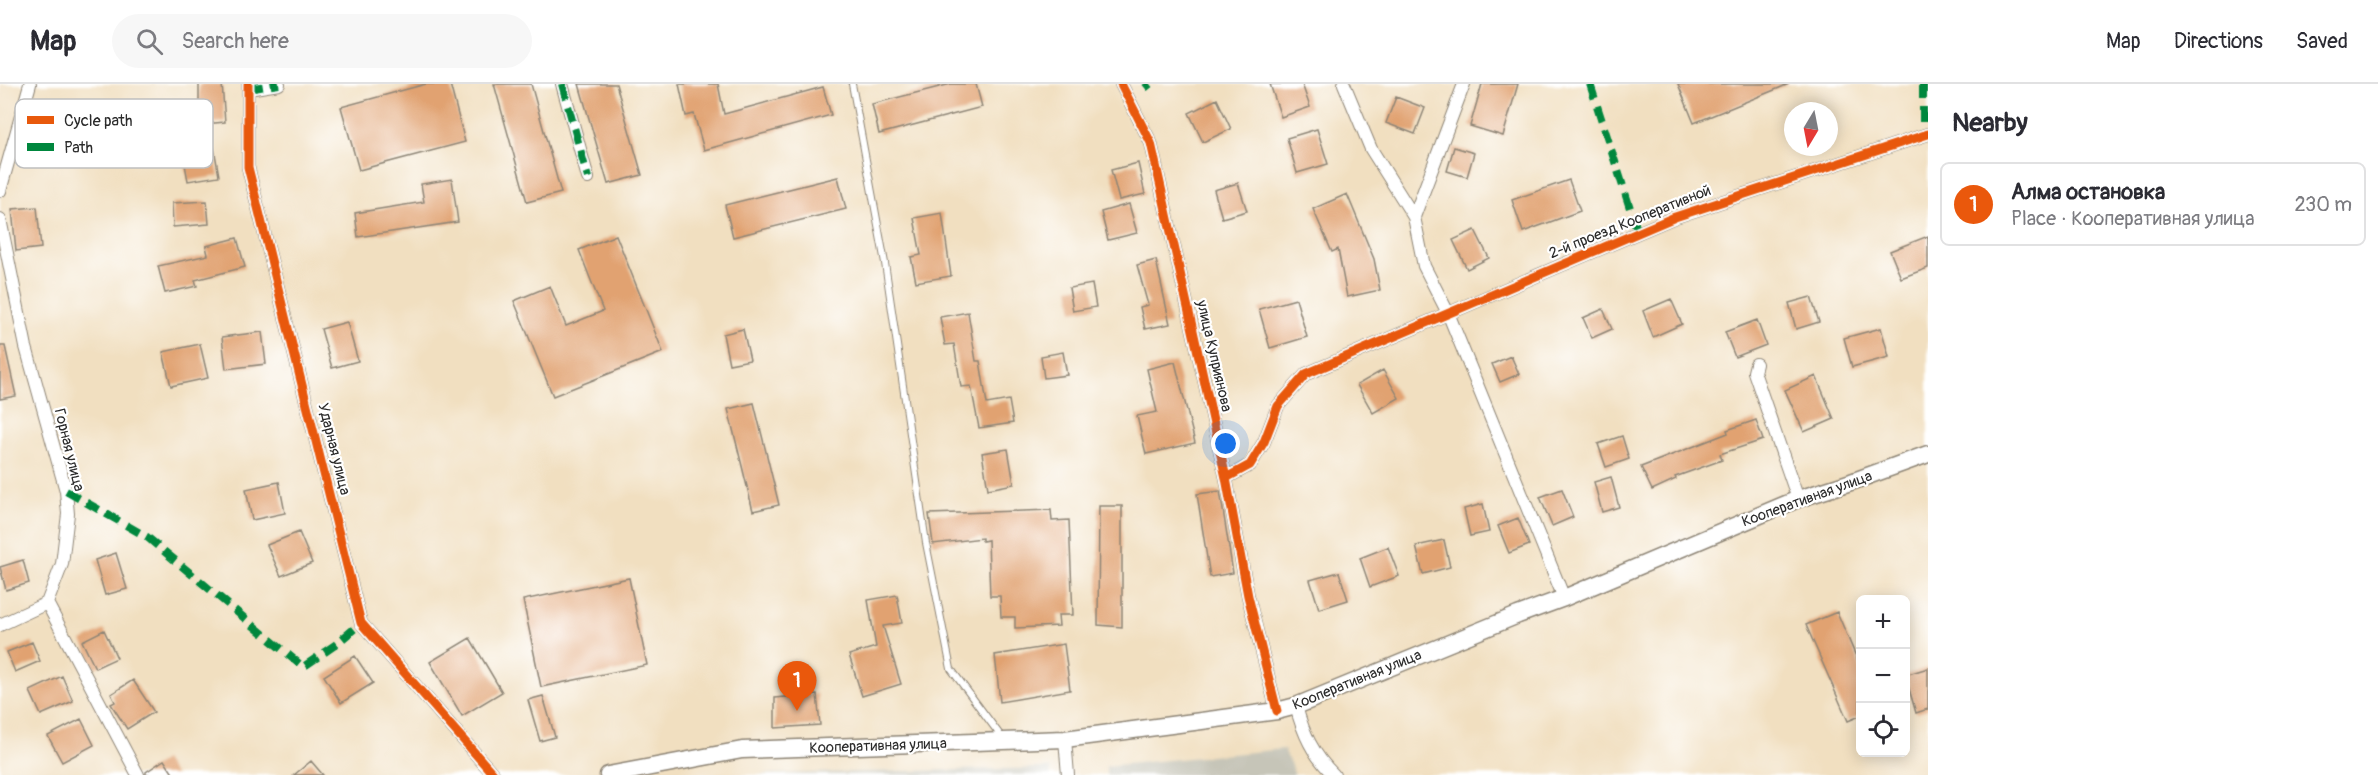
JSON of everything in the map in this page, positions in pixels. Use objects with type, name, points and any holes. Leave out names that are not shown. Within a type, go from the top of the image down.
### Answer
[{"type":"main road","name":"Кооперативная улица","points":[[608,775],[742,750],[1065,740],[1277,711],[1296,706],[1564,598],[1798,498],[1851,482],[1928,454]]},
{"type":"street","points":[[26,99],[30,84]]},
{"type":"street","points":[[248,87],[279,84]]},
{"type":"street","points":[[562,84],[588,178]]},
{"type":"street","name":"улица Куприянова","points":[[1121,84],[1151,143],[1226,478],[1248,596],[1277,711]]},
{"type":"street","points":[[1344,84],[1371,148],[1414,217],[1424,266],[1448,313],[1564,598]]},
{"type":"street","points":[[1414,217],[1464,84]]},
{"type":"street","name":"Ударная улица","points":[[248,87],[248,167],[361,623],[494,775]]},
{"type":"street","name":"2-й проезд Кооперативной","points":[[1226,478],[1250,465],[1264,442],[1278,406],[1306,374],[1675,217],[1928,134]]},
{"type":"street","points":[[0,190],[15,137]]},
{"type":"street","name":"Горная улица","points":[[0,219],[26,347],[66,492],[68,514],[62,564],[47,603]]},
{"type":"street","points":[[1756,364],[1754,372],[1798,498]]},
{"type":"street","points":[[0,626],[47,603],[138,775]]},
{"type":"street","points":[[1296,706],[1302,730],[1310,745],[1323,765],[1334,775]]},
{"type":"street","points":[[1065,740],[1068,775]]},
{"type":"lane","points":[[852,84],[885,263],[926,543],[951,669],[1005,742]]},
{"type":"shaded area","points":[[1284,749],[1295,775],[1106,775],[1106,766]]},
{"type":"shaded area","points":[[1050,768],[1051,775],[758,775],[766,774]]},
{"type":"building","points":[[199,84],[222,84],[225,122],[213,123],[213,99],[199,99]]},
{"type":"building","points":[[426,84],[450,84],[465,142],[359,170],[341,107]]},
{"type":"building","points":[[494,84],[531,84],[561,193],[527,202]]},
{"type":"building","points":[[579,84],[616,84],[642,175],[608,184]]},
{"type":"building","points":[[679,84],[718,84],[724,114],[823,87],[831,115],[704,150],[694,114],[686,116]]},
{"type":"building","points":[[951,84],[976,84],[982,107],[879,134],[872,104]]},
{"type":"building","points":[[1270,84],[1302,84],[1310,107],[1281,117]]},
{"type":"building","points":[[1482,84],[1518,84],[1503,136],[1470,126]]},
{"type":"building","points":[[1678,84],[1789,84],[1694,123]]},
{"type":"building","points":[[1396,97],[1425,108],[1415,134],[1386,123]]},
{"type":"building","points":[[1217,99],[1231,129],[1203,142],[1189,113]]},
{"type":"building","points":[[1317,129],[1328,164],[1297,173],[1287,138]]},
{"type":"building","points":[[1454,147],[1474,153],[1467,177],[1447,171]]},
{"type":"building","points":[[213,148],[219,176],[188,181],[186,168],[213,168]]},
{"type":"building","points":[[1138,163],[1145,194],[1119,200],[1111,170]]},
{"type":"building","points":[[838,177],[846,209],[733,237],[725,205]]},
{"type":"building","points":[[452,179],[458,222],[358,237],[355,213],[424,202],[421,184]]},
{"type":"building","points":[[1569,180],[1580,211],[1523,232],[1512,200]]},
{"type":"building","points":[[1238,183],[1247,211],[1222,218],[1214,190]]},
{"type":"building","points":[[1347,194],[1374,259],[1380,290],[1347,297],[1338,249],[1332,252],[1313,209]]},
{"type":"building","points":[[207,201],[209,224],[173,227],[172,203]]},
{"type":"building","points":[[1129,204],[1137,233],[1108,240],[1101,212]]},
{"type":"building","points":[[37,207],[41,248],[16,251],[12,209]]},
{"type":"building","points":[[942,213],[951,276],[916,282],[911,257],[921,255],[914,218]]},
{"type":"building","points":[[1475,230],[1489,258],[1467,269],[1453,240]]},
{"type":"building","points":[[616,235],[663,352],[553,396],[514,301],[550,286],[566,326],[603,311],[579,250]]},
{"type":"building","points":[[1928,236],[1928,268],[1901,278],[1890,251]]},
{"type":"building","points":[[237,238],[245,267],[195,280],[197,286],[165,293],[158,266],[208,255],[206,246]]},
{"type":"building","points":[[1156,260],[1170,324],[1145,329],[1140,307],[1148,305],[1137,265]]},
{"type":"building","points":[[1092,284],[1096,307],[1073,311],[1069,288]]},
{"type":"building","points":[[1811,297],[1819,322],[1796,329],[1789,303]]},
{"type":"building","points":[[1296,299],[1307,337],[1270,348],[1259,309]]},
{"type":"building","points":[[1671,299],[1682,324],[1653,337],[1643,311]]},
{"type":"building","points":[[1603,309],[1612,329],[1592,338],[1583,318]]},
{"type":"building","points":[[968,312],[976,361],[980,361],[987,404],[1009,400],[1013,423],[979,428],[971,386],[961,387],[954,344],[945,345],[940,317]]},
{"type":"building","points":[[1757,320],[1766,345],[1735,357],[1725,332]]},
{"type":"building","points":[[347,322],[358,361],[332,368],[321,329]]},
{"type":"building","points":[[1881,328],[1889,357],[1852,367],[1844,338]]},
{"type":"building","points":[[743,329],[750,360],[729,364],[723,334]]},
{"type":"building","points":[[262,332],[266,364],[226,369],[222,337]]},
{"type":"building","points":[[200,344],[208,378],[171,386],[163,352]]},
{"type":"building","points":[[0,346],[5,346],[16,396],[0,399]]},
{"type":"building","points":[[1063,352],[1067,375],[1044,378],[1041,356]]},
{"type":"building","points":[[1511,356],[1519,374],[1500,382],[1492,364]]},
{"type":"building","points":[[1175,362],[1195,443],[1146,454],[1137,416],[1157,412],[1147,369]]},
{"type":"building","points":[[1383,370],[1399,398],[1373,413],[1357,385]]},
{"type":"building","points":[[1816,376],[1834,419],[1804,432],[1785,390]]},
{"type":"building","points":[[754,403],[779,505],[753,511],[728,409]]},
{"type":"building","points":[[1756,420],[1763,440],[1720,454],[1722,460],[1675,477],[1676,479],[1652,490],[1641,467]]},
{"type":"building","points":[[1622,436],[1629,459],[1606,467],[1598,444]]},
{"type":"building","points":[[1008,449],[1014,484],[988,489],[982,453]]},
{"type":"building","points":[[1611,477],[1619,507],[1602,512],[1594,482]]},
{"type":"building","points":[[279,482],[285,513],[252,520],[246,489]]},
{"type":"building","points":[[1562,489],[1573,517],[1552,526],[1540,497]]},
{"type":"building","points":[[1220,491],[1233,573],[1210,577],[1197,494]]},
{"type":"building","points":[[1483,504],[1489,532],[1470,536],[1464,509]]},
{"type":"building","points":[[1099,506],[1122,506],[1122,627],[1098,625]]},
{"type":"building","points":[[1051,510],[1052,521],[1069,520],[1073,615],[1058,615],[1059,626],[1015,628],[1015,617],[1001,617],[1000,596],[990,596],[988,540],[982,541],[982,538],[933,544],[929,514]]},
{"type":"building","points":[[1518,518],[1529,545],[1509,553],[1498,526]]},
{"type":"building","points":[[299,532],[312,563],[281,576],[267,545]]},
{"type":"building","points":[[1444,540],[1450,567],[1423,574],[1416,546]]},
{"type":"building","points":[[1388,547],[1399,576],[1370,587],[1360,558]]},
{"type":"building","points":[[116,553],[127,589],[105,595],[95,560]]},
{"type":"building","points":[[23,560],[29,583],[6,590],[0,567]]},
{"type":"building","points":[[1339,572],[1348,600],[1319,609],[1310,580]]},
{"type":"building","points":[[629,578],[647,665],[541,687],[523,600]]},
{"type":"building","points":[[897,595],[902,623],[883,626],[901,684],[862,696],[849,655],[876,647],[868,600]]},
{"type":"building","points":[[1837,612],[1856,657],[1856,718],[1848,721],[1806,625]]},
{"type":"building","points":[[104,630],[117,658],[95,668],[82,641]]},
{"type":"building","points":[[470,638],[502,692],[462,716],[430,662]]},
{"type":"building","points":[[32,642],[40,661],[15,672],[7,652]]},
{"type":"building","points":[[1064,644],[1070,690],[1000,702],[995,655]]},
{"type":"building","points":[[355,656],[373,683],[341,703],[324,676]]},
{"type":"building","points":[[1928,668],[1928,709],[1916,713],[1910,692],[1910,673]]},
{"type":"building","points":[[62,676],[73,701],[41,715],[30,691]]},
{"type":"building","points":[[133,680],[154,712],[127,729],[111,704],[115,702],[111,694]]},
{"type":"building","points":[[817,694],[820,725],[775,728],[775,698]]},
{"type":"building","points":[[543,696],[555,737],[540,741],[528,700]]},
{"type":"building","points":[[81,719],[94,745],[62,762],[48,736]]},
{"type":"building","points":[[164,760],[174,775],[146,775],[146,772]]},
{"type":"building","points":[[311,761],[323,775],[294,775]]},
{"type":"marked path","points":[[248,89],[279,84]]},
{"type":"marked path","points":[[562,84],[588,178]]},
{"type":"marked path","points":[[1145,88],[1150,84]]},
{"type":"marked path","points":[[1590,84],[1638,233]]},
{"type":"marked path","points":[[1923,84],[1923,135]]},
{"type":"marked path","points":[[66,491],[147,537],[303,667],[335,645],[361,623]]},
{"type":"cycle path","points":[[248,84],[248,167],[361,623],[494,775]]},
{"type":"cycle path","points":[[1121,84],[1151,143],[1226,478],[1248,596],[1277,711]]},
{"type":"cycle path","points":[[1226,478],[1250,465],[1264,442],[1278,406],[1306,374],[1675,217],[1928,134]]},
{"type":"place","name":"Алма остановка","points":[[797,711]]}]
